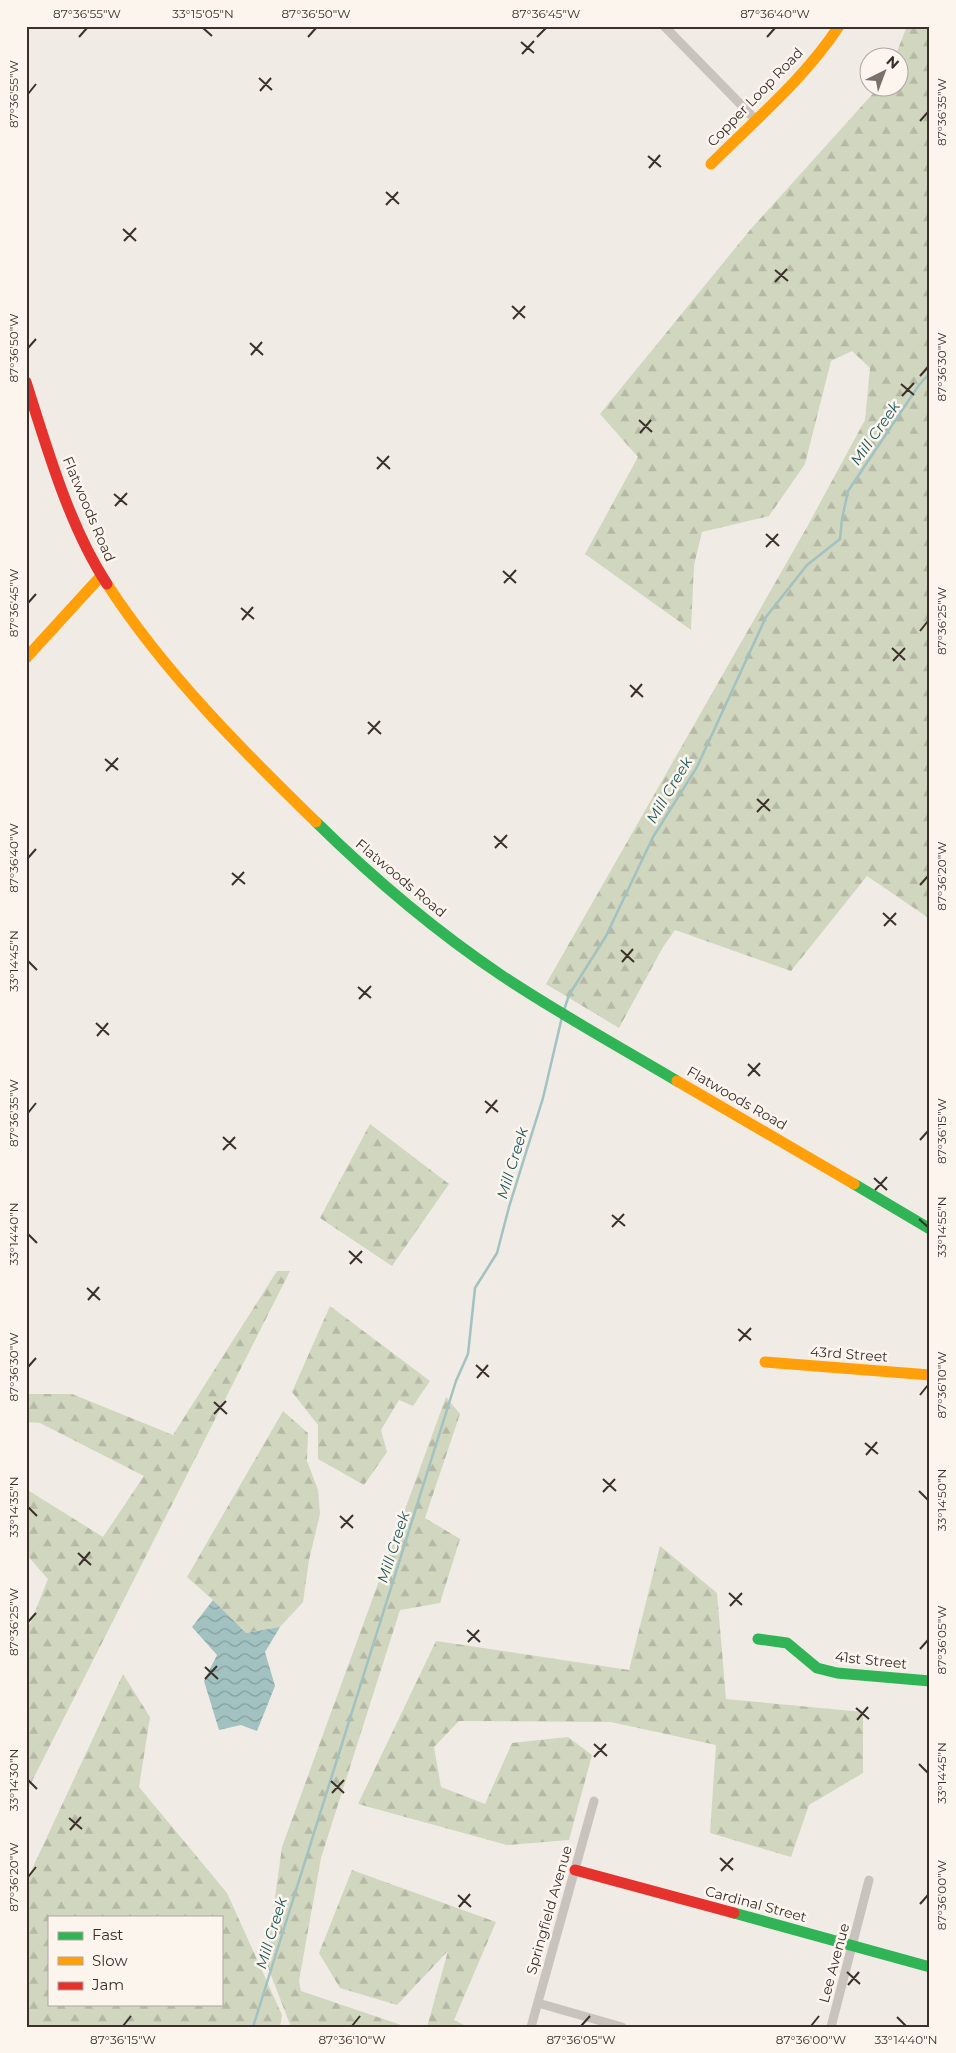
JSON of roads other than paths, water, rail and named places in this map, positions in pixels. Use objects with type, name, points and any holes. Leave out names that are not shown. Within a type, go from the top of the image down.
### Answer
[{"type":"street","points":[[664,26],[756,120]]},
{"type":"street","name":"Copper Loop Road","points":[[711,164],[789,86],[829,41],[838,26]]},
{"type":"street","name":"Flatwoods Road","points":[[26,382],[72,516],[101,576],[164,662],[261,768],[318,826],[365,869],[423,917],[500,974],[584,1027],[930,1229]]},
{"type":"street","points":[[26,658],[101,576]]},
{"type":"street","name":"43rd Street","points":[[765,1362],[930,1375]]},
{"type":"street","name":"41st Street","points":[[758,1639],[787,1643],[817,1668],[837,1673],[930,1681]]},
{"type":"street","name":"Springfield Avenue","points":[[531,2027],[594,1801]]},
{"type":"street","name":"Cardinal Street","points":[[575,1870],[930,1967]]},
{"type":"street","name":"Lee Avenue","points":[[831,2027],[870,1880]]},
{"type":"street","points":[[538,2003],[622,2027]]},
{"type":"water","points":[[213,1600],[246,1633],[280,1627],[265,1652],[275,1686],[257,1731],[241,1725],[219,1730],[204,1681],[217,1655],[192,1627]]},
{"type":"waterway","name":"Mill Creek","points":[[564,1010],[569,995],[606,936],[653,837],[697,767],[766,617],[807,565],[840,539],[848,491],[919,385],[930,373]]},
{"type":"waterway","name":"Mill Creek","points":[[253,2027],[456,1381],[468,1354],[475,1288],[497,1253],[509,1207],[543,1098],[562,1017]]}]
